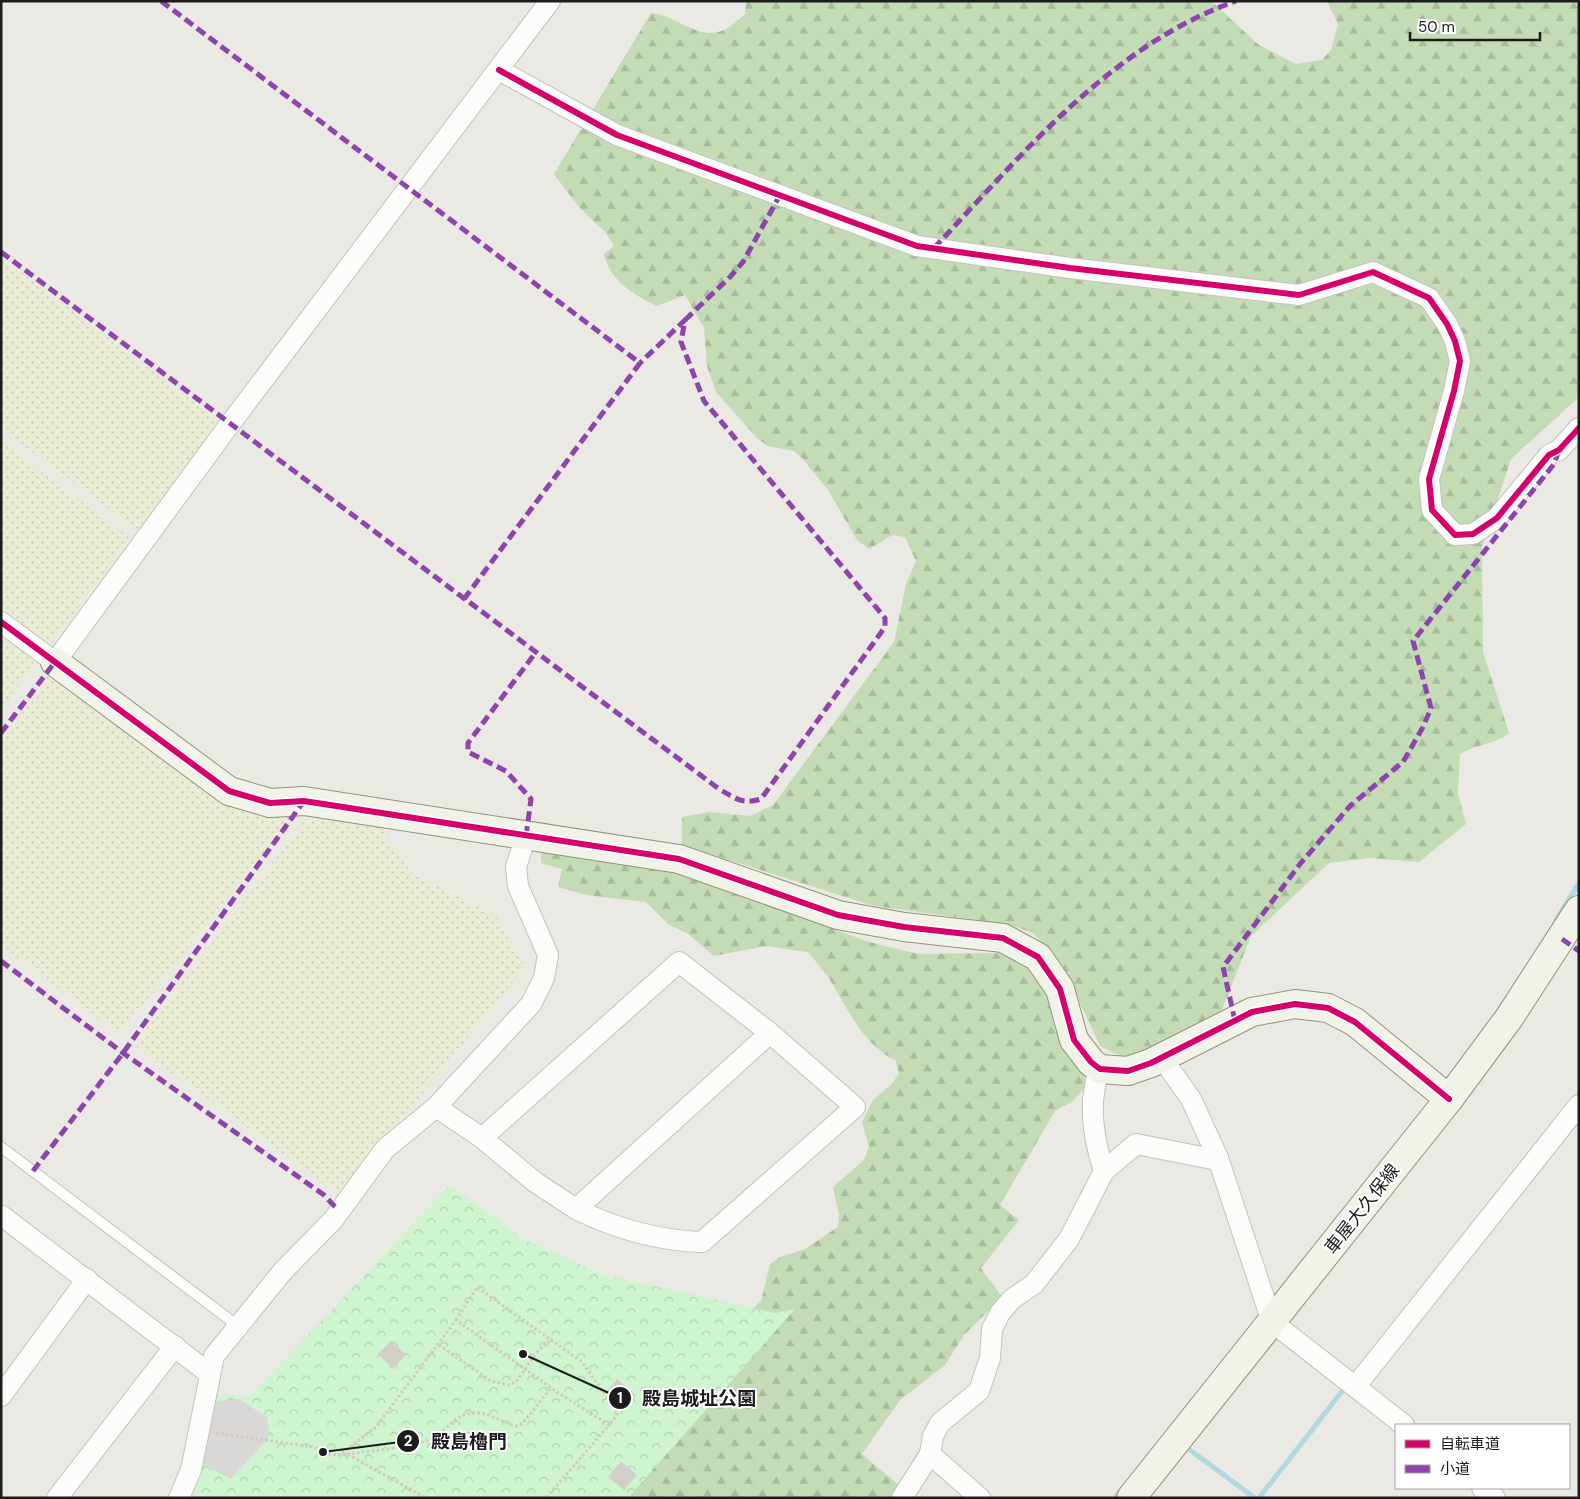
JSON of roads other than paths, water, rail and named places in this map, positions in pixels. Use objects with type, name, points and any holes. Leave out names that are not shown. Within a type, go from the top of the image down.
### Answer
[{"type":"street","points":[[54,662],[230,424],[550,1]]},
{"type":"street","points":[[499,70],[617,135],[917,246],[1070,268],[1298,295],[1373,272],[1429,298],[1447,324],[1460,361],[1454,391],[1429,479],[1432,510],[1455,535],[1473,534],[1497,518],[1549,455],[1559,450],[1579,428]]},
{"type":"street","points":[[1,622],[229,791],[270,803],[304,801],[680,859],[838,915],[904,927],[1003,938],[1038,957],[1060,989],[1074,1040],[1091,1062],[1100,1069],[1128,1071],[1162,1058],[1252,1012],[1295,1004],[1328,1008],[1355,1022],[1449,1098]]},
{"type":"street","points":[[184,1495],[200,1432],[214,1356],[283,1271],[333,1220],[385,1150],[436,1107],[531,1004],[544,978],[548,955],[518,886],[516,867],[526,836]]},
{"type":"street","name":"車屋大久保線","points":[[1131,1498],[1449,1098],[1510,1018],[1579,910]]},
{"type":"street","points":[[436,1107],[482,1138],[535,1182],[576,1209],[598,1220],[666,1239],[702,1242],[855,1107],[770,1033],[679,962],[482,1138]]},
{"type":"street","points":[[576,1209],[770,1033]]},
{"type":"street","points":[[1162,1058],[1191,1099],[1218,1158],[1272,1322],[1403,1424]]},
{"type":"street","points":[[1100,1069],[1094,1084],[1092,1115],[1098,1151],[1104,1171]]},
{"type":"street","points":[[1355,1386],[1579,1105]]},
{"type":"street","points":[[902,1498],[930,1454],[933,1436],[940,1423],[979,1391],[990,1358],[992,1329],[1000,1312],[1012,1299],[1034,1284],[1068,1239],[1104,1171],[1136,1144],[1212,1159],[1218,1158]]},
{"type":"street","points":[[1,1218],[2,1216],[87,1279],[210,1374]]},
{"type":"street","points":[[1,1396],[87,1279]]},
{"type":"street","points":[[57,1498],[175,1346]]},
{"type":"street","points":[[930,1454],[980,1498]]},
{"type":"street","points":[[1483,1489],[1495,1498]]},
{"type":"lane","points":[[1,1147],[238,1326]]},
{"type":"waterway","points":[[1556,920],[1579,883]]},
{"type":"waterway","points":[[1259,1498],[1343,1390]]},
{"type":"waterway","points":[[1190,1450],[1255,1498]]},
{"type":"waterway","points":[[1115,1498],[1122,1489]]},
{"type":"place","name":"殿島城址公園","points":[[523,1354]]},
{"type":"place","name":"殿島櫓門","points":[[323,1452]]}]
